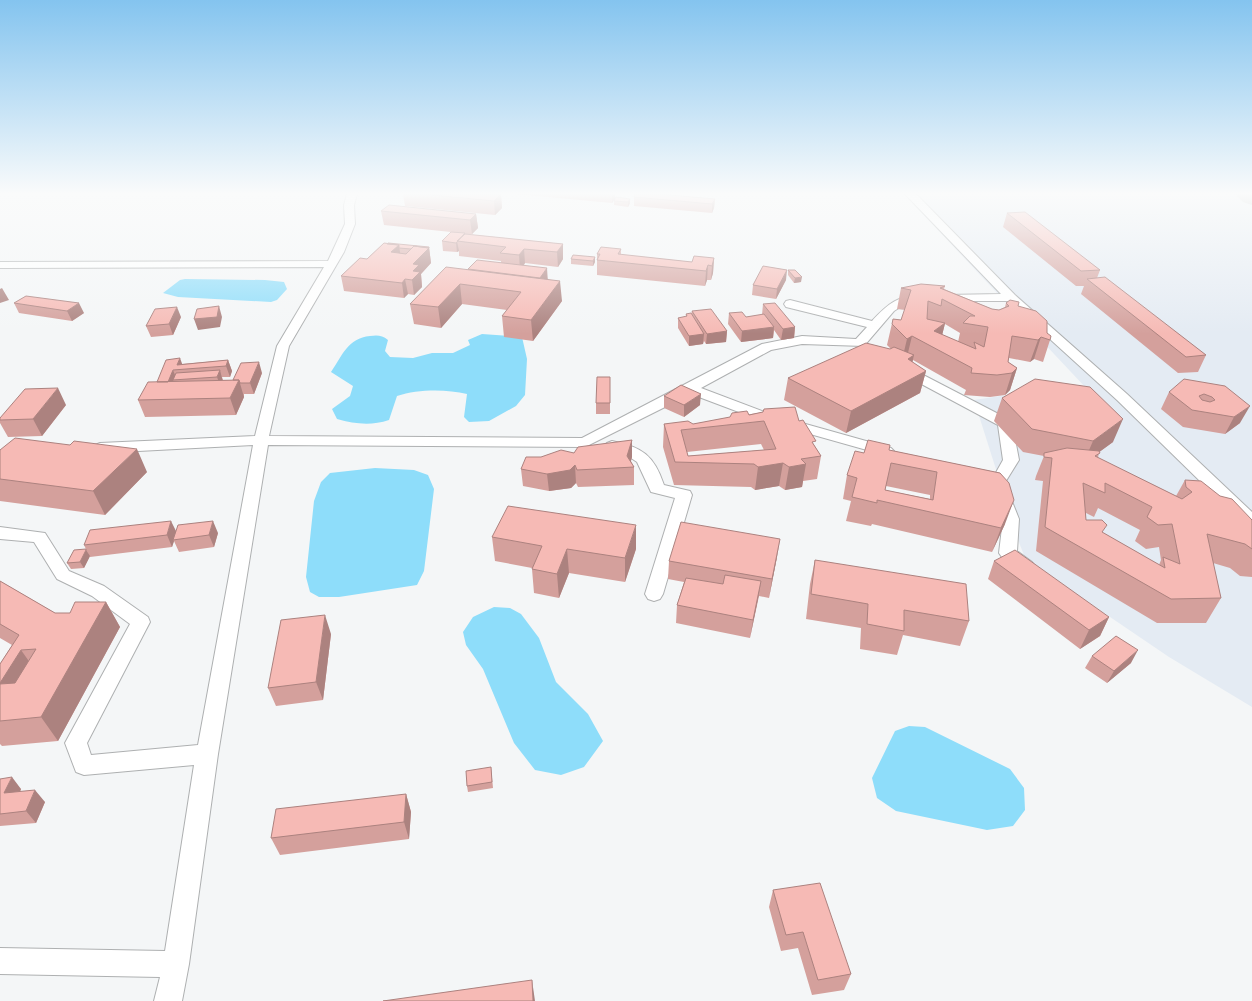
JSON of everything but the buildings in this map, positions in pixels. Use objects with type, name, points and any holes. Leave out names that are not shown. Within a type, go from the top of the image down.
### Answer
[{"type":"street","points":[[168,1001],[176,964],[207,754],[261,440],[283,346],[339,252],[343,241]]},
{"type":"street","points":[[956,241],[1011,297],[1122,397],[1252,522]]},
{"type":"street","points":[[0,265],[332,264]]},
{"type":"street","points":[[859,343],[890,308],[902,301],[1011,297]]},
{"type":"street","points":[[790,304],[875,325]]},
{"type":"street","points":[[585,443],[767,347],[802,340],[859,343],[875,352]]},
{"type":"street","points":[[891,362],[1004,423],[1011,460],[997,485]]},
{"type":"street","points":[[690,389],[765,417],[896,454]]},
{"type":"street","points":[[87,448],[261,440],[585,443],[630,449],[650,468],[656,488],[684,495],[654,594]]},
{"type":"street","points":[[979,479],[997,485],[1011,519],[1008,553],[1038,573]]},
{"type":"street","points":[[0,533],[39,537],[63,575],[98,591],[141,622],[76,743],[84,765],[207,754]]},
{"type":"street","points":[[0,961],[176,964]]},
{"type":"shaded area","points":[[948,241],[1252,241],[1252,707],[1169,657],[1026,560],[974,400],[1020,393],[1086,388]]},
{"type":"water","points":[[180,280],[265,280],[284,282],[287,289],[277,300],[271,302],[178,297],[163,293]]},
{"type":"water","points":[[482,334],[522,337],[527,359],[525,395],[516,406],[489,421],[469,422],[464,417],[467,394],[450,391],[423,391],[397,396],[389,420],[363,424],[337,419],[332,409],[350,396],[353,386],[331,372],[342,354],[356,340],[362,337],[382,336],[388,340],[385,351],[390,357],[413,358],[432,353],[453,353],[470,345],[468,340]]},
{"type":"water","points":[[375,468],[414,470],[428,475],[434,489],[424,571],[417,585],[339,597],[319,597],[310,592],[306,577],[314,501],[321,482],[330,473]]},
{"type":"water","points":[[494,607],[510,608],[521,614],[539,638],[556,682],[588,714],[603,741],[584,767],[561,775],[535,770],[514,743],[483,669],[466,645],[463,632],[473,617]]},
{"type":"water","points":[[909,726],[925,727],[1010,769],[1024,788],[1025,810],[1013,826],[987,830],[896,811],[877,798],[872,778],[895,731]]}]
